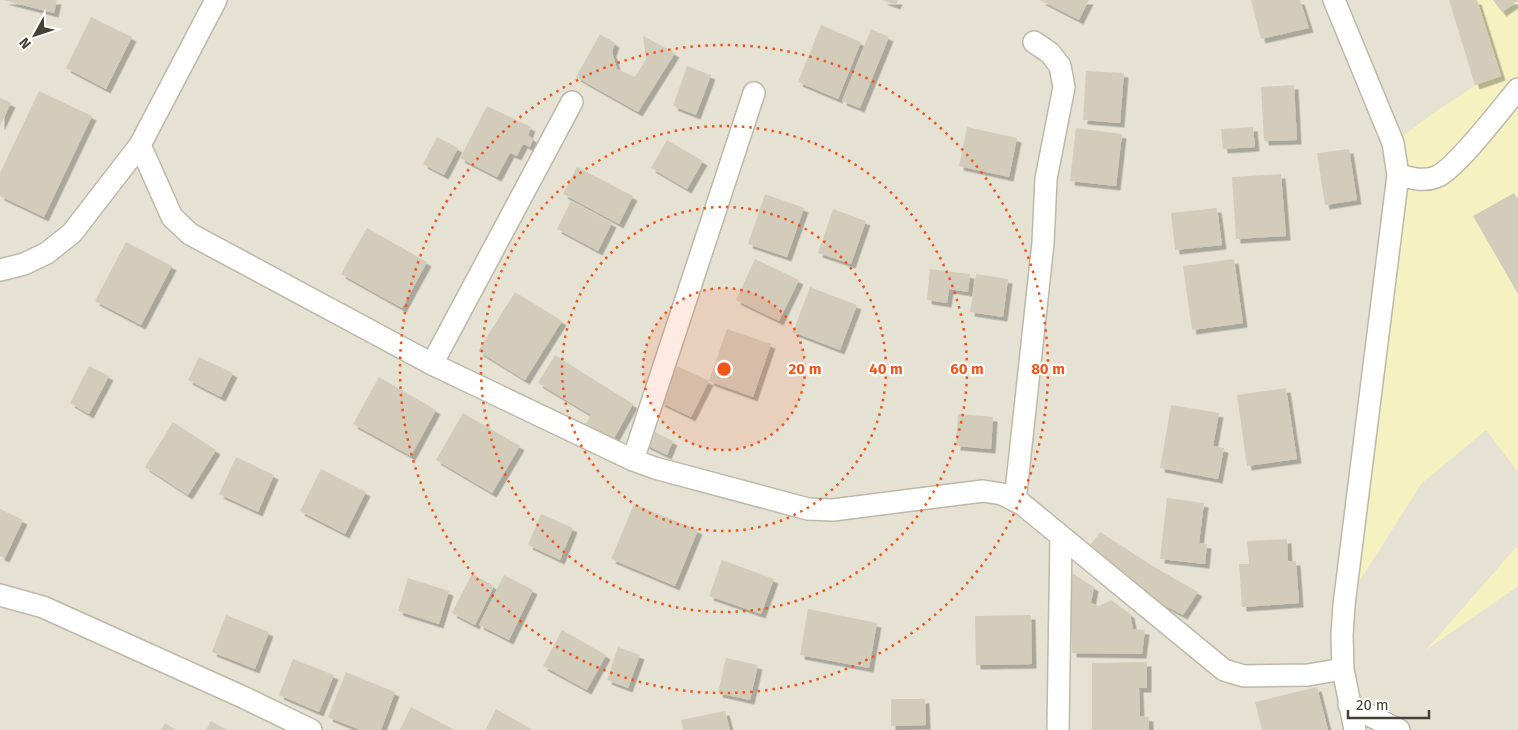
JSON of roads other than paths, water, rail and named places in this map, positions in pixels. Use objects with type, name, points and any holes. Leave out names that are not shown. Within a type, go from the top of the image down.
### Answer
[{"type":"street","points":[[0,270],[32,261],[47,253],[72,233],[140,145],[216,0]]},
{"type":"street","points":[[1334,0],[1393,143],[1398,176],[1345,596],[1342,635],[1343,669],[1355,730]]},
{"type":"street","points":[[1015,501],[1042,253],[1046,179],[1064,87],[1060,66],[1050,54],[1034,42]]},
{"type":"street","points":[[1398,176],[1422,180],[1438,177],[1452,166],[1518,89]]},
{"type":"street","points":[[633,460],[754,93]]},
{"type":"street","points":[[432,364],[572,102]]},
{"type":"street","points":[[140,145],[172,217],[190,234],[432,364],[633,460],[655,468],[808,508],[833,510],[983,490],[1002,494],[1022,504],[1224,670],[1244,676],[1308,675],[1343,669]]},
{"type":"street","points":[[1058,730],[1061,536]]},
{"type":"street","points":[[0,595],[43,607],[245,698],[311,730]]},
{"type":"street","points":[[1349,705],[1399,730]]}]
